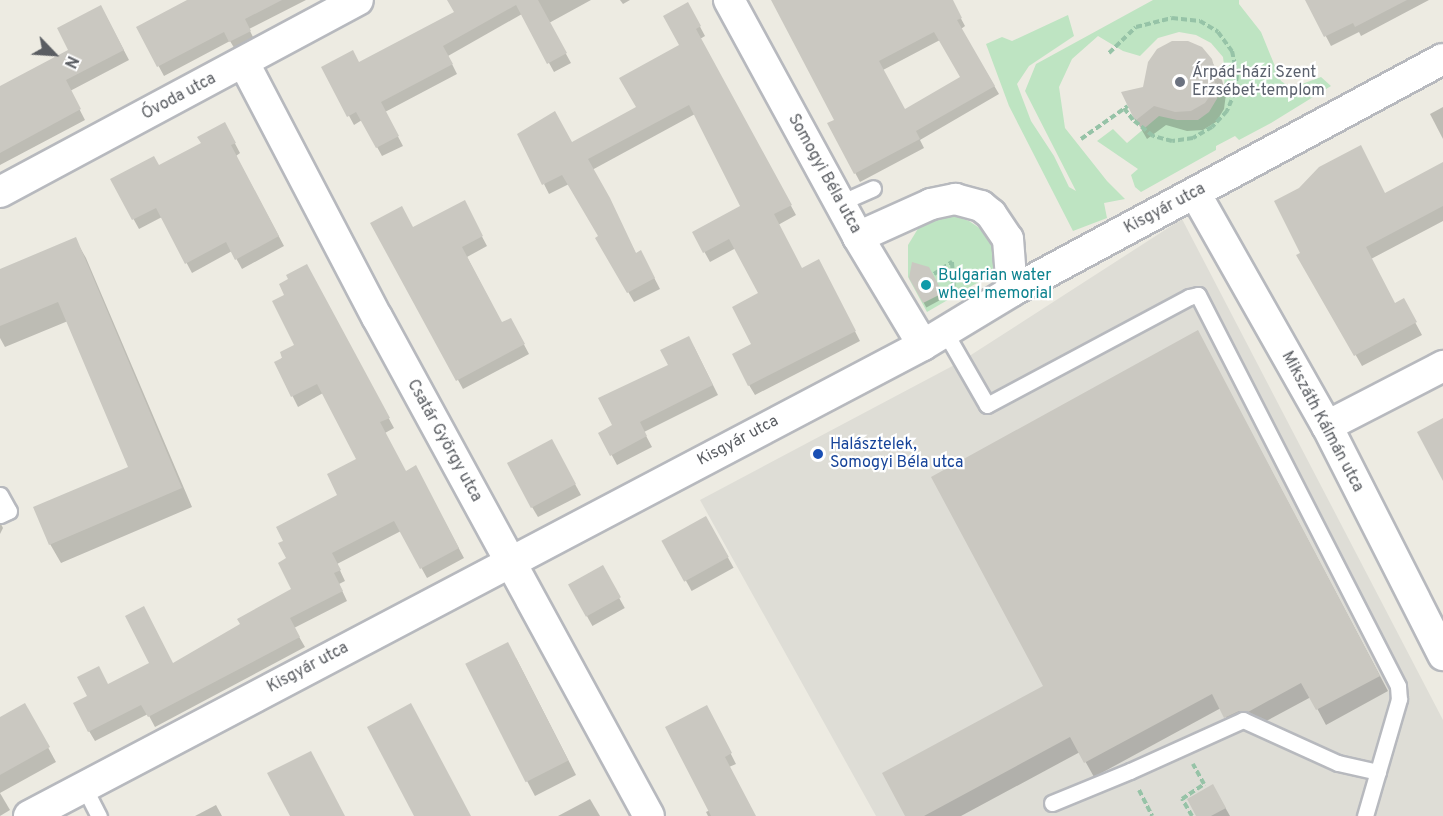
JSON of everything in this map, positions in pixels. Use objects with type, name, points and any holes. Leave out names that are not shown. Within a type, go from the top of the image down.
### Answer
[{"type":"street","name":"Óvoda utca","points":[[0,192],[358,0]]},
{"type":"street","name":"Somogyi Béla utca","points":[[729,0],[858,237],[934,338]]},
{"type":"street","name":"Kisgyár utca","points":[[30,816],[510,560],[934,338],[1012,291],[1443,59]]},
{"type":"street","name":"Csatár György utca","points":[[244,63],[377,317],[649,816]]},
{"type":"street","name":"Mikszáth Kálmán utca","points":[[1195,193],[1327,426],[1443,655]]},
{"type":"street","points":[[858,237],[937,202],[955,200],[981,206],[998,222],[1008,238],[1012,291]]},
{"type":"street","points":[[1327,426],[1443,366]]},
{"type":"lane","points":[[840,203],[873,188]]},
{"type":"lane","points":[[934,338],[987,405],[1189,297],[1198,295],[1398,686],[1399,699],[1365,816]]},
{"type":"lane","points":[[0,495],[9,511],[0,515]]},
{"type":"lane","points":[[1052,803],[1243,720],[1338,763],[1378,772]]},
{"type":"lane","points":[[84,787],[99,816]]},
{"type":"path","points":[[1081,139],[1126,107],[1133,120],[1153,136],[1172,141],[1193,138],[1212,127],[1227,111],[1231,102],[1237,75],[1232,51],[1218,32],[1200,21],[1172,18],[1136,27],[1109,53]]},
{"type":"path","points":[[934,274],[952,262],[955,298]]},
{"type":"path","points":[[942,279],[954,279]]},
{"type":"path","points":[[1183,746],[1204,784],[1197,791],[1182,799],[1192,816]]},
{"type":"path","points":[[1130,771],[1152,816]]},
{"type":"shaded area","points":[[1182,219],[1443,720],[1443,816],[876,816],[700,500],[960,362]]},
{"type":"green space","points":[[1153,0],[1239,0],[1239,4],[1261,32],[1281,81],[1291,88],[1321,77],[1331,86],[1239,140],[1235,136],[1216,146],[1216,150],[1141,192],[1135,187],[1131,175],[1138,169],[1097,141],[1113,129],[1127,143],[1159,116],[1177,120],[1198,120],[1209,112],[1224,87],[1223,57],[1211,43],[1196,35],[1179,32],[1158,38],[1140,56],[1123,51],[1098,36],[1072,59],[1059,87],[1065,128],[1107,181],[1125,199],[1104,203],[1107,218],[1073,231],[1009,106],[986,44],[1002,37],[1012,41],[1068,15],[1074,36],[1029,66],[1017,84],[1031,121],[1054,156],[1069,187],[1076,191],[1025,91],[1036,64]]},
{"type":"green space","points":[[954,216],[969,221],[984,231],[994,247],[997,260],[989,276],[927,312],[908,277],[908,245],[919,227],[935,218]]},
{"type":"building","points":[[187,0],[282,0],[245,19],[251,31],[229,42],[224,32],[157,67],[136,27]]},
{"type":"building","points":[[447,0],[538,0],[567,53],[547,64],[516,5],[443,46],[453,64],[381,102],[399,136],[376,148],[356,112],[347,117],[321,67],[353,50],[359,62],[454,12]]},
{"type":"building","points":[[771,0],[953,0],[962,18],[957,20],[995,86],[916,131],[920,139],[854,174],[827,123],[834,120]],"holes":[[[934,32],[960,77],[905,109],[879,61]]]},
{"type":"building","points":[[1305,0],[1407,0],[1355,27],[1353,23],[1324,37]]},
{"type":"building","points":[[688,2],[701,26],[696,29],[792,205],[774,214],[802,268],[819,259],[856,331],[748,386],[732,354],[751,344],[732,307],[758,293],[729,239],[703,253],[692,232],[740,206],[689,105],[588,159],[610,198],[636,253],[641,250],[655,278],[627,293],[595,238],[598,236],[562,175],[542,185],[517,134],[555,111],[572,142],[636,107],[619,78],[679,45],[663,16]]},
{"type":"building","points":[[101,5],[124,50],[66,80],[81,109],[0,153],[0,86],[68,50],[57,28]]},
{"type":"building","name":"Árpád-házi Szent Erzsébet-templom","points":[[1172,41],[1188,41],[1202,47],[1212,59],[1216,74],[1214,90],[1205,103],[1191,111],[1175,112],[1154,106],[1135,121],[1121,92],[1143,87],[1148,62],[1157,49]]},
{"type":"building","points":[[225,122],[236,143],[231,145],[279,236],[235,260],[226,242],[185,264],[156,208],[132,220],[110,179],[154,156],[159,165],[201,143],[197,137]]},
{"type":"building","points":[[1361,145],[1385,193],[1443,162],[1443,206],[1366,247],[1395,303],[1404,298],[1417,322],[1354,356],[1296,255],[1300,253],[1274,201],[1299,188],[1319,167]]},
{"type":"building","points":[[465,200],[483,236],[462,247],[502,322],[511,318],[525,344],[456,381],[370,223],[402,206],[413,227]]},
{"type":"building","points":[[76,237],[182,488],[49,545],[33,507],[128,467],[58,302],[0,326],[0,269]]},
{"type":"building","points":[[912,262],[929,267],[943,293],[923,303],[909,278]]},
{"type":"building","points":[[307,264],[390,418],[380,422],[406,471],[416,465],[459,548],[420,569],[394,521],[332,553],[341,570],[334,573],[343,591],[290,618],[300,637],[148,717],[141,705],[88,732],[73,703],[87,696],[77,677],[99,666],[108,684],[149,663],[125,616],[144,606],[173,663],[240,624],[237,619],[291,589],[278,563],[286,558],[278,543],[283,541],[276,527],[337,495],[327,474],[356,459],[317,384],[291,397],[274,362],[282,358],[280,352],[294,345],[272,301],[284,295],[279,284],[288,279],[286,275]]},
{"type":"building","points":[[1198,330],[1380,676],[1316,710],[1301,683],[1248,712],[1239,711],[1224,718],[1212,694],[1084,763],[1070,737],[924,816],[905,816],[882,773],[1043,686],[931,477]]},
{"type":"building","points":[[689,336],[713,385],[640,422],[647,436],[610,456],[598,433],[612,425],[598,398],[668,365],[660,350]]},
{"type":"building","points":[[1443,418],[1443,481],[1417,432]]},
{"type":"building","points":[[552,439],[576,484],[531,508],[507,463]]},
{"type":"building","points":[[706,516],[729,557],[684,582],[661,541]]},
{"type":"building","points":[[603,565],[621,597],[586,617],[568,584]]},
{"type":"building","points":[[508,642],[568,761],[526,782],[465,664]]},
{"type":"building","points":[[25,703],[50,747],[0,775],[0,717]]},
{"type":"building","points":[[411,703],[471,816],[414,816],[367,727]]},
{"type":"building","points":[[707,705],[732,753],[725,757],[756,816],[711,816],[665,727]]},
{"type":"building","points":[[311,751],[345,816],[290,816],[267,773]]},
{"type":"building","points":[[1213,784],[1226,808],[1211,816],[1196,816],[1187,799]]},
{"type":"place","name":"Árpád-házi Szent Erzsébet-templom","points":[[1180,82]]},
{"type":"place","name":"Bulgarian water wheel memorial","points":[[926,285]]},
{"type":"place","name":"Halásztelek, Somogyi Béla utca","points":[[818,454]]}]
